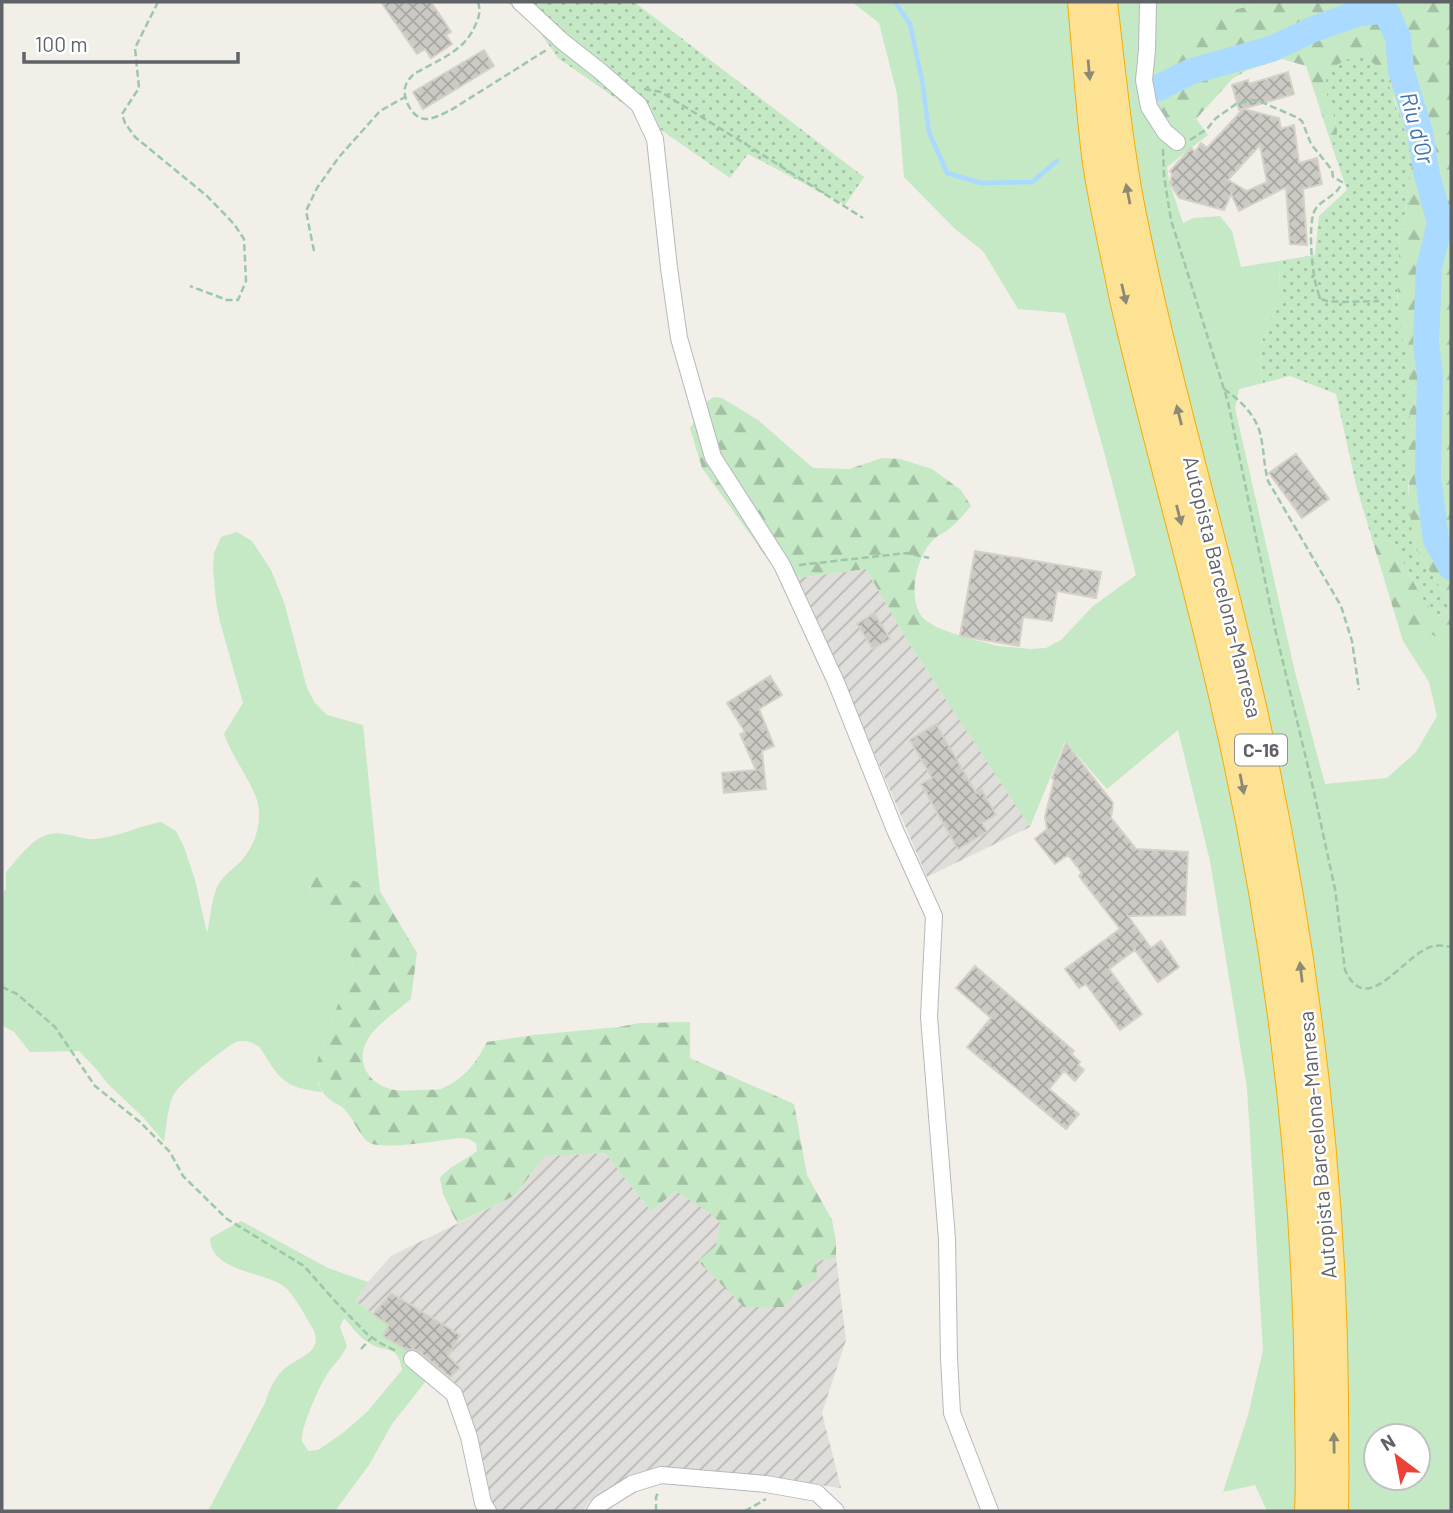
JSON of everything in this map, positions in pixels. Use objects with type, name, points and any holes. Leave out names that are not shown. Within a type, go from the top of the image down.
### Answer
[{"type":"highway","name":"Autopista Barcelona-Manresa","points":[[1082,2],[1097,162],[1111,237],[1148,400],[1178,509],[1229,718],[1275,961],[1299,1171],[1305,1258],[1309,1346],[1309,1511]]},
{"type":"highway","name":"Autopista Barcelona-Manresa","points":[[1103,2],[1122,162],[1135,230],[1166,365],[1254,714],[1298,951],[1318,1114],[1330,1255],[1334,1511]]},
{"type":"street","points":[[520,2],[639,105],[655,139],[679,338],[713,457],[782,565],[836,682],[895,830],[934,916],[929,1017],[947,1240],[952,1413],[990,1511]]},
{"type":"street","points":[[1148,2],[1144,80],[1149,107],[1171,137]]},
{"type":"street","points":[[412,1359],[454,1394],[468,1437],[483,1503],[488,1511]]},
{"type":"street","points":[[594,1511],[600,1504],[632,1484],[661,1475],[766,1483],[817,1493],[836,1511]]},
{"type":"path","points":[[158,2],[135,48],[138,88],[122,114],[125,123],[135,137],[234,223],[244,239],[246,281],[238,300],[227,300],[190,286]]},
{"type":"path","points":[[478,2],[479,18],[463,45],[408,80],[405,97],[419,118],[436,117],[457,107],[562,41]]},
{"type":"path","points":[[628,95],[642,88],[661,92],[863,218]]},
{"type":"path","points":[[314,251],[306,211],[317,188],[380,111],[405,97]]},
{"type":"path","points":[[1204,131],[1219,116],[1243,101],[1259,101],[1302,121],[1315,149],[1332,170],[1333,177],[1342,182],[1337,192],[1320,205],[1314,214],[1312,262],[1317,293],[1321,299],[1331,302],[1379,301]]},
{"type":"path","points":[[1171,137],[1162,154],[1171,220],[1228,402],[1276,633],[1335,889],[1345,970],[1349,980],[1359,988],[1370,989],[1380,985],[1406,962],[1433,946],[1451,947]]},
{"type":"path","points":[[1224,389],[1237,398],[1256,420],[1268,481],[1341,606],[1352,641],[1359,690]]},
{"type":"path","points":[[782,565],[808,566],[907,553],[929,558]]},
{"type":"path","points":[[2,987],[17,994],[55,1027],[95,1086],[140,1122],[170,1152],[183,1176],[209,1202],[228,1219],[304,1266],[372,1337],[412,1359]]},
{"type":"path","points":[[361,1349],[372,1337]]},
{"type":"path","points":[[656,1511],[656,1497],[666,1475]]},
{"type":"shaded area","points":[[866,569],[910,645],[1030,827],[927,877],[797,578]]},
{"type":"shaded area","points":[[605,1153],[651,1211],[676,1191],[709,1212],[720,1222],[716,1247],[784,1307],[800,1288],[816,1279],[816,1261],[836,1258],[846,1340],[822,1413],[841,1488],[740,1474],[649,1472],[589,1502],[583,1511],[498,1511],[493,1505],[472,1422],[457,1385],[437,1367],[383,1336],[388,1325],[355,1301],[391,1256],[514,1196],[545,1156]]},
{"type":"green space","points":[[506,2],[634,2],[864,177],[845,205],[748,154],[730,178],[558,58],[527,14]]},
{"type":"green space","points":[[852,2],[1266,2],[1229,11],[1208,22],[1171,60],[1151,76],[1182,123],[1196,119],[1208,135],[1167,167],[1183,223],[1194,218],[1220,216],[1232,231],[1241,267],[1279,261],[1280,294],[1263,338],[1260,361],[1263,383],[1239,389],[1235,408],[1295,672],[1325,784],[1387,778],[1416,752],[1437,716],[1429,682],[1403,641],[1422,633],[1438,637],[1451,645],[1451,1511],[1267,1511],[1255,1485],[1223,1492],[1248,1415],[1263,1350],[1247,1088],[1210,861],[1178,730],[1107,789],[1065,741],[1030,827],[910,645],[936,627],[998,646],[1046,648],[1061,640],[1093,606],[1136,575],[1065,313],[1018,309],[983,251],[955,229],[904,177],[897,94],[879,23]]},
{"type":"green space","points":[[1266,2],[1451,2],[1451,605],[1419,554],[1410,524],[1409,383],[1399,320],[1397,287],[1400,234],[1412,156],[1394,97],[1327,93],[1338,134],[1332,146],[1306,66],[1282,59],[1233,78],[1196,119],[1182,123],[1161,115],[1153,94],[1151,76],[1171,60],[1208,22],[1229,11]]},
{"type":"green space","points":[[1355,57],[1374,64],[1386,79],[1412,150],[1412,167],[1400,234],[1397,295],[1401,334],[1409,370],[1408,487],[1412,534],[1415,547],[1451,605],[1451,610],[1437,616],[1421,596],[1394,544],[1388,540],[1372,539],[1356,485],[1336,394],[1290,376],[1263,383],[1260,361],[1263,338],[1280,294],[1279,261],[1315,255],[1319,216],[1347,190],[1332,146],[1337,131],[1326,81],[1335,66]]},
{"type":"green space","points":[[714,397],[722,398],[758,420],[813,468],[849,469],[882,458],[900,459],[932,469],[961,490],[971,506],[955,524],[929,545],[916,576],[915,599],[918,609],[923,618],[936,627],[910,645],[866,569],[797,578],[770,562],[702,468],[690,428],[706,402]]},
{"type":"green space","points":[[237,532],[252,541],[271,570],[284,602],[307,688],[315,703],[327,715],[363,725],[380,891],[333,874],[317,874],[309,887],[346,942],[353,964],[318,1058],[318,1084],[322,1092],[285,1081],[258,1046],[246,1041],[236,1042],[202,1066],[174,1094],[164,1142],[79,1051],[30,1052],[14,1032],[2,1025],[2,894],[6,889],[6,872],[24,851],[46,835],[64,834],[96,839],[161,822],[176,831],[184,847],[195,880],[207,933],[218,885],[246,855],[259,823],[256,797],[224,734],[243,703],[220,622],[213,568],[214,553],[221,537]]},
{"type":"green space","points":[[1372,539],[1388,540],[1394,544],[1421,596],[1438,616],[1451,610],[1451,645],[1438,637],[1422,633],[1403,641]]},
{"type":"green space","points":[[317,874],[342,876],[380,891],[417,953],[411,999],[376,1028],[364,1047],[363,1062],[375,1082],[398,1090],[438,1089],[464,1075],[487,1042],[639,1023],[690,1022],[690,1058],[794,1104],[807,1175],[832,1220],[836,1258],[816,1261],[817,1279],[800,1288],[784,1307],[744,1307],[698,1261],[716,1246],[720,1222],[676,1191],[651,1211],[605,1153],[545,1156],[514,1196],[457,1223],[443,1194],[440,1178],[477,1151],[476,1143],[460,1138],[398,1145],[368,1142],[346,1111],[328,1098],[319,1085],[318,1058],[353,964],[344,940],[310,889],[309,879]]},
{"type":"green space","points":[[241,1221],[328,1268],[368,1282],[355,1301],[389,1325],[383,1336],[437,1367],[392,1424],[369,1465],[335,1511],[208,1511],[274,1382],[283,1370],[312,1349],[316,1337],[286,1288],[277,1282],[229,1265],[213,1250],[210,1238]],"holes":[[[344,1318],[369,1343],[394,1352],[402,1370],[367,1412],[343,1433],[318,1450],[308,1451],[302,1441],[302,1435],[311,1407],[330,1370],[347,1346],[340,1327]]]},
{"type":"building","points":[[381,2],[431,2],[451,32],[446,35],[452,44],[431,58],[425,49],[417,54]]},
{"type":"building","points":[[484,50],[494,66],[423,109],[413,92]]},
{"type":"building","points":[[1288,72],[1294,94],[1239,110],[1232,85],[1248,80],[1249,84]]},
{"type":"building","points":[[1243,109],[1279,118],[1281,129],[1294,125],[1299,163],[1317,158],[1322,184],[1303,189],[1307,245],[1290,244],[1286,187],[1239,211],[1231,194],[1224,210],[1179,198],[1170,183],[1170,171],[1191,148],[1195,152],[1201,143],[1207,148]],"holes":[[[1260,145],[1267,182],[1247,191],[1228,180]]]},
{"type":"building","points":[[1296,454],[1329,499],[1302,518],[1269,473]]},
{"type":"building","points":[[975,551],[1101,572],[1096,598],[1057,591],[1052,621],[1023,617],[1019,646],[960,636]]},
{"type":"building","points":[[874,613],[890,639],[873,649],[857,624]]},
{"type":"building","points":[[770,676],[782,695],[759,709],[774,746],[762,751],[766,789],[724,793],[722,773],[756,770],[740,734],[745,732],[727,703]]},
{"type":"building","points":[[936,724],[976,793],[981,789],[996,815],[982,823],[987,832],[958,849],[921,784],[932,778],[910,740]]},
{"type":"building","points":[[1066,743],[1113,803],[1111,818],[1136,849],[1188,852],[1185,915],[1128,916],[1151,948],[1161,941],[1179,967],[1158,982],[1135,950],[1109,969],[1142,1014],[1120,1030],[1086,984],[1079,988],[1065,969],[1120,929],[1079,876],[1082,873],[1068,855],[1055,864],[1035,839],[1047,829],[1045,817],[1054,780],[1052,778]]},
{"type":"building","points":[[975,966],[1074,1051],[1071,1054],[1084,1070],[1075,1081],[1064,1071],[1049,1089],[1079,1114],[1066,1129],[967,1047],[991,1018],[956,988]]},
{"type":"building","points":[[391,1293],[460,1335],[448,1356],[460,1368],[450,1377],[418,1351],[407,1350],[383,1336],[389,1325],[373,1314]]},
{"type":"waterway","name":"Riu d'Or","points":[[895,2],[910,24],[922,80],[929,132],[947,173],[981,183],[1032,182],[1057,161]]},
{"type":"waterway","name":"Riu d'Or","points":[[1158,88],[1192,71],[1271,49],[1314,29],[1356,14],[1385,10],[1398,37],[1401,70],[1420,132],[1427,175],[1440,223],[1429,268],[1426,344],[1430,375],[1428,476],[1436,540],[1451,567]]}]
